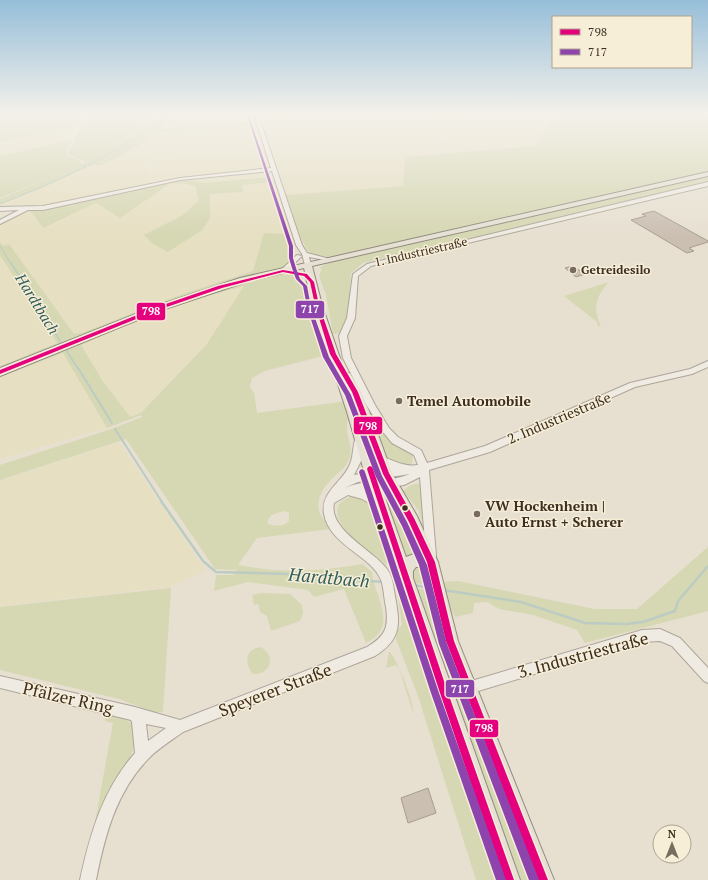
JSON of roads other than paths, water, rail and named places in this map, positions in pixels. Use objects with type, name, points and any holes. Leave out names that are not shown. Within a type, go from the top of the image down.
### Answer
[{"type":"main road","points":[[0,372],[193,296],[243,280],[708,174]]},
{"type":"main road","points":[[309,277],[316,268],[328,260]]},
{"type":"main road","points":[[305,265],[381,506],[509,880]]},
{"type":"main road","points":[[283,271],[309,277]]},
{"type":"main road","points":[[333,354],[355,392],[380,460],[422,541],[431,562],[448,635],[543,880]]},
{"type":"main road","points":[[406,578],[406,569],[412,560],[420,559],[431,562]]},
{"type":"street","points":[[269,155],[305,265]]},
{"type":"street","points":[[0,209],[43,208],[180,179],[273,169]]},
{"type":"street","name":"1. Industriestraße","points":[[424,468],[418,453],[395,440],[386,430],[371,406],[347,358],[343,336],[351,318],[355,275],[369,264],[693,186],[708,184]]},
{"type":"street","points":[[0,222],[26,209]]},
{"type":"street","points":[[302,255],[328,260]]},
{"type":"street","points":[[283,271],[302,255]]},
{"type":"street","name":"2. Industriestraße","points":[[389,478],[410,470],[424,468],[489,448],[633,385],[692,372],[708,364]]},
{"type":"street","name":"Speyerer Straße","points":[[88,880],[97,839],[106,812],[125,778],[142,756],[179,727],[380,647],[387,640],[393,624],[394,614],[385,576],[332,524],[329,513],[329,502],[344,487],[355,463],[356,450],[360,437]]},
{"type":"street","name":"2. Industriestraße","points":[[380,460],[392,466],[410,470]]},
{"type":"street","points":[[389,478],[413,477],[424,468]]},
{"type":"street","points":[[424,468],[431,562]]},
{"type":"street","name":"Speyerer Straße","points":[[344,487],[389,478]]},
{"type":"street","points":[[344,487],[365,495],[381,506]]},
{"type":"street","name":"3. Industriestraße","points":[[468,688],[626,640],[654,635],[660,635],[676,642],[708,677]]},
{"type":"street","name":"Pfälzer Ring","points":[[0,682],[175,724],[179,727]]},
{"type":"street","points":[[135,714],[139,721],[142,756]]},
{"type":"waterway","points":[[0,204],[45,186],[107,155]]},
{"type":"waterway","name":"Hardtbach","points":[[0,246],[11,264]]},
{"type":"waterway","name":"Hardtbach","points":[[11,263],[62,344]]},
{"type":"waterway","name":"Hardtbach","points":[[65,348],[78,369]]},
{"type":"waterway","name":"Hardtbach","points":[[78,368],[112,423]]},
{"type":"waterway","name":"Hardtbach","points":[[115,429],[162,502]]},
{"type":"waterway","name":"Hardtbach","points":[[161,501],[203,561],[216,572],[288,574],[383,582]]},
{"type":"waterway","name":"Hardtbach","points":[[443,590],[521,602],[585,623],[626,624],[643,622],[675,611],[678,601],[708,566]]},
{"type":"waterway","name":"Hardtbach","points":[[392,583],[401,583]]},
{"type":"waterway","name":"Hardtbach","points":[[414,585],[431,588]]},
{"type":"place","name":"Getreidesilo","points":[[573,270]]},
{"type":"place","name":"Temel Automobile","points":[[399,401]]},
{"type":"place","name":"VW Hockenheim | Auto Ernst + Scherer","points":[[477,514]]}]
